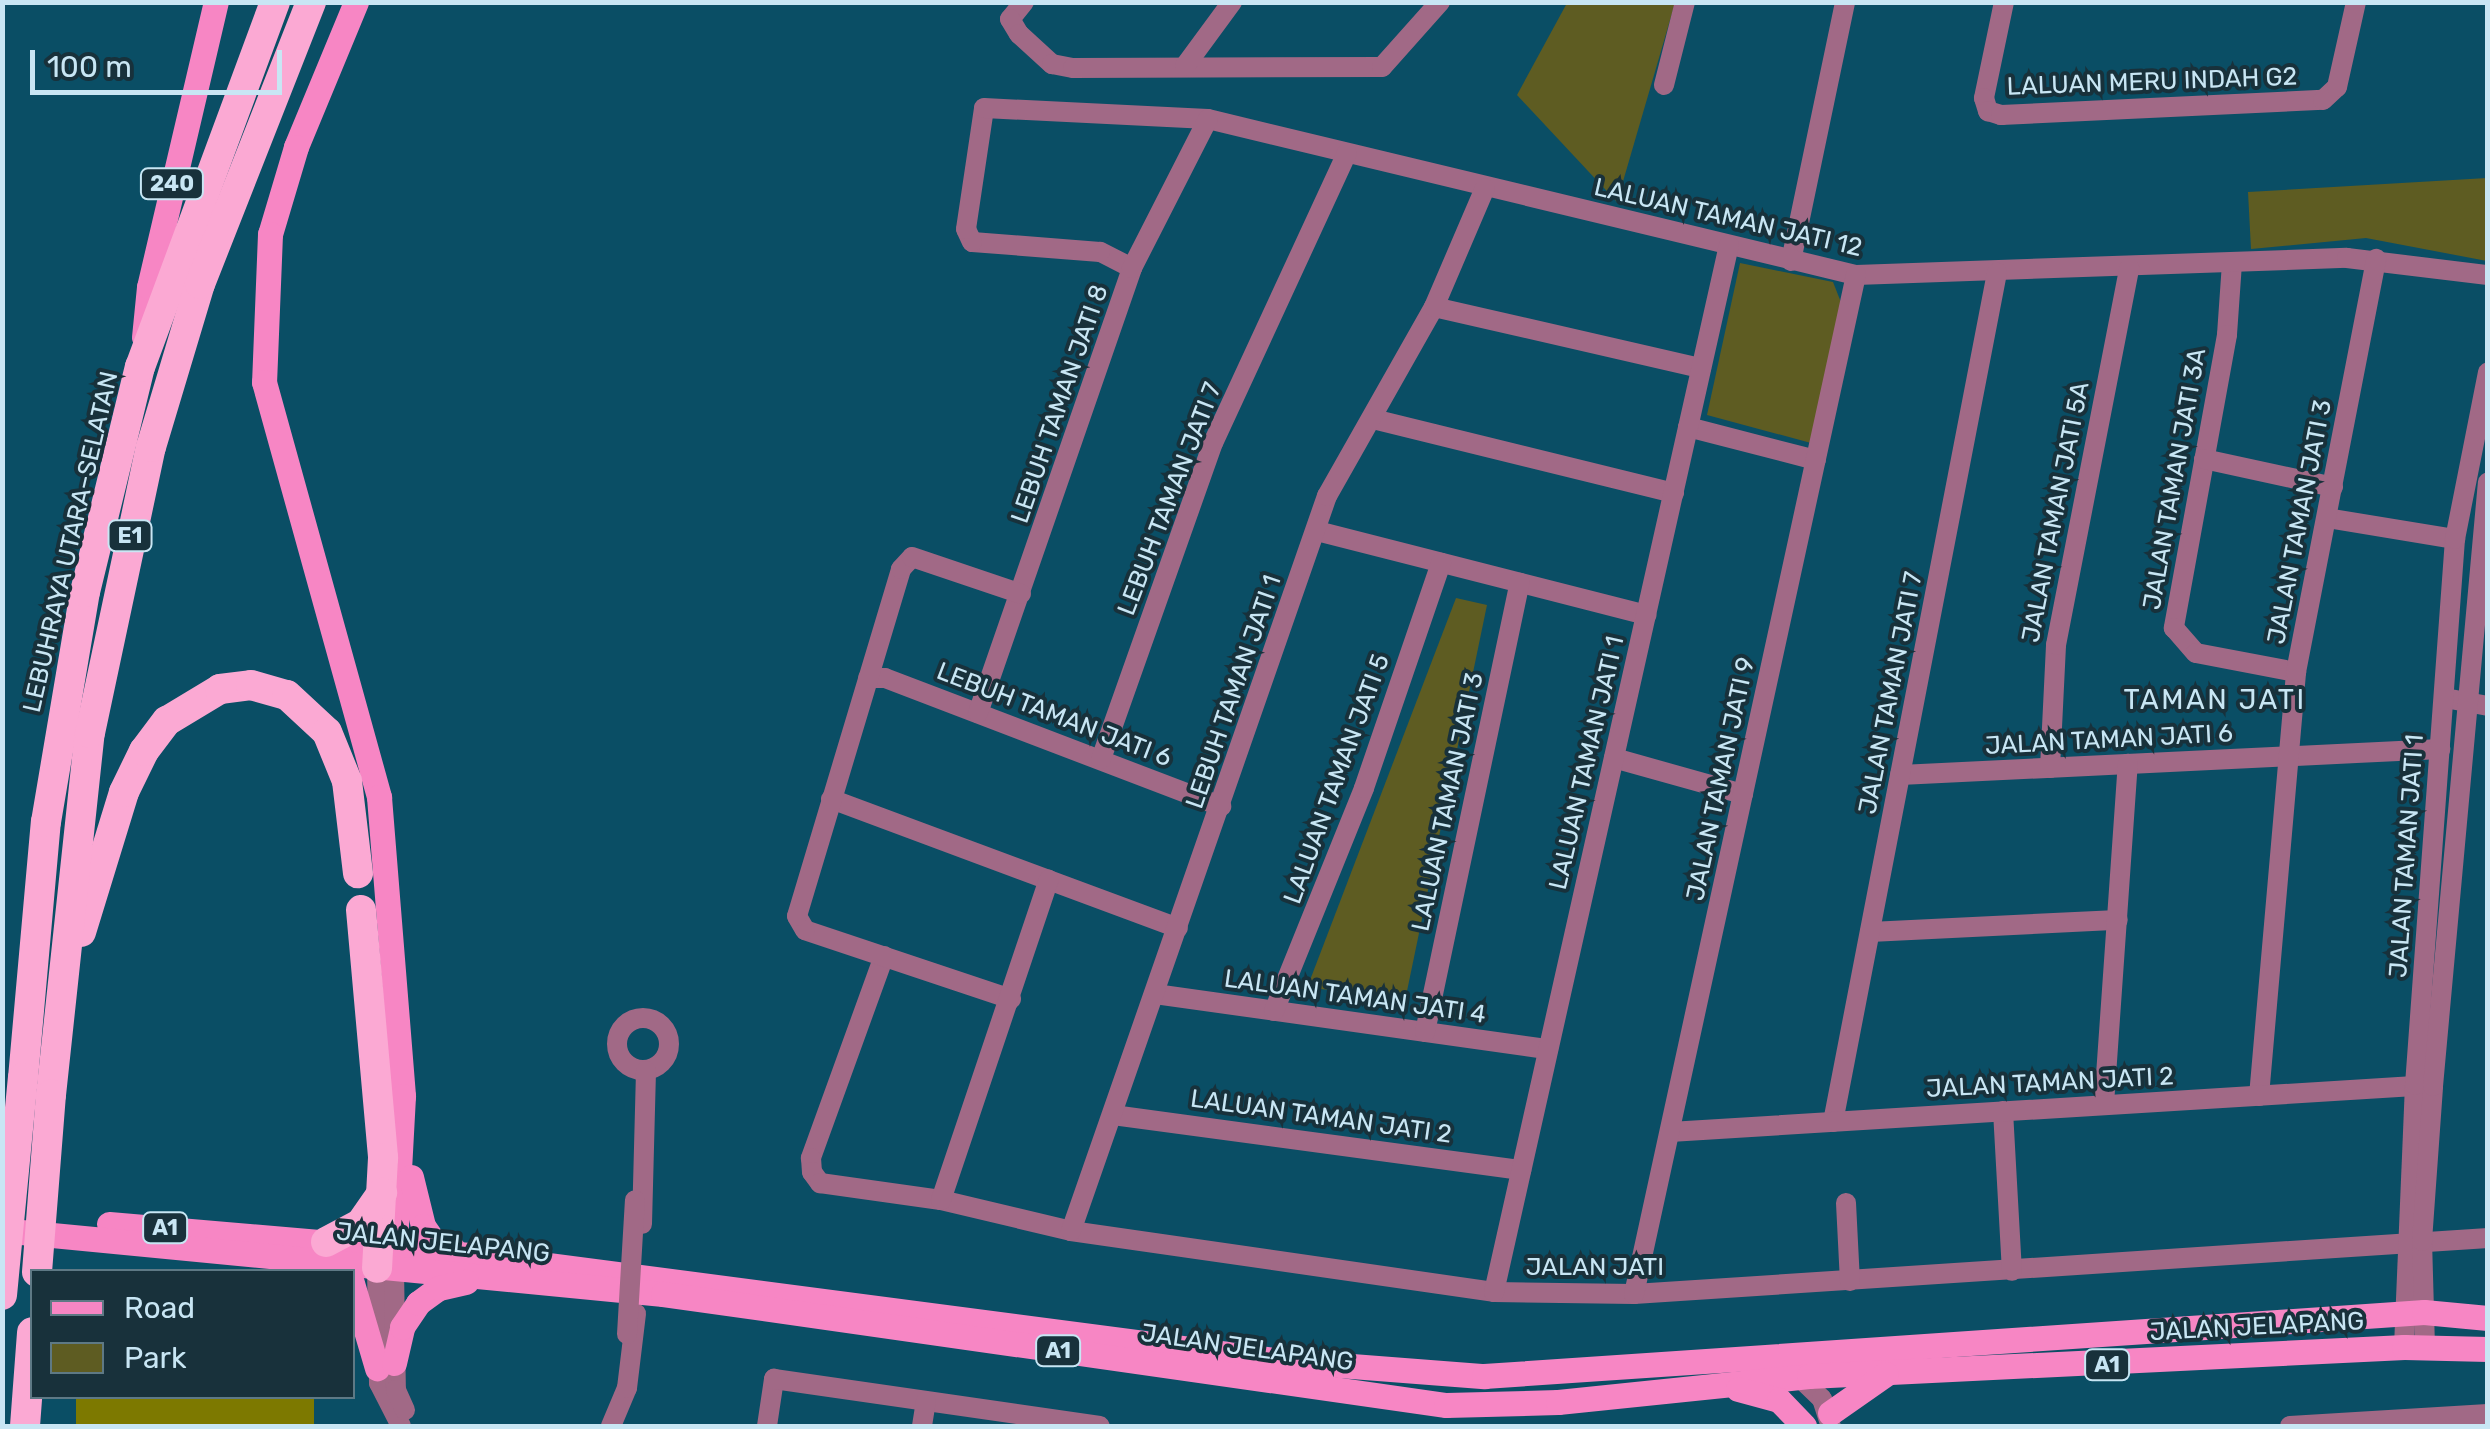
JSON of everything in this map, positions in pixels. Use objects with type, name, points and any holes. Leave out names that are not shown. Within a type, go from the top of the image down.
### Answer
[{"type":"highway","name":"LEBUHRAYA UTARA–SELATAN","points":[[2,1295],[64,698],[140,367],[276,2]]},
{"type":"highway","name":"E1","points":[[37,1269],[56,1041],[90,733],[151,446],[200,284],[311,2]]},
{"type":"highway","points":[[56,1041],[124,792],[167,721],[201,696],[251,685],[286,695],[310,711],[327,732],[347,781],[358,873]]},
{"type":"highway","points":[[361,910],[383,1191],[379,1263]]},
{"type":"highway","points":[[319,1251],[360,1223],[383,1191]]},
{"type":"highway","points":[[25,1426],[30,1372]]},
{"type":"main road","name":"240","points":[[140,367],[149,287],[216,2]]},
{"type":"main road","points":[[356,2],[296,147],[270,234],[264,382],[276,443],[370,746],[392,904],[404,1138],[423,1226],[432,1240],[476,1267],[418,1303],[402,1327],[386,1366]]},
{"type":"main road","points":[[386,1366],[379,1263],[404,1138]]},
{"type":"main road","name":"JALAN JELAPANG","points":[[2,1215],[319,1251],[379,1263],[476,1267],[1274,1360],[1484,1376],[1819,1350],[2414,1313],[2488,1318]]},
{"type":"main road","name":"JALAN JELAPANG","points":[[2,1230],[319,1251]]},
{"type":"main road","points":[[319,1251],[336,1269]]},
{"type":"main road","name":"JALAN JELAPANG","points":[[476,1267],[1446,1404],[1558,1402],[1721,1381],[2415,1347],[2488,1350]]},
{"type":"main road","points":[[1721,1381],[1779,1400],[1818,1423],[1886,1374]]},
{"type":"street","points":[[1024,2],[1010,19],[1052,64],[1382,67],[1440,2]]},
{"type":"street","points":[[1185,66],[1232,2]]},
{"type":"street","points":[[1664,85],[1685,2]]},
{"type":"street","points":[[1791,261],[1845,2]]},
{"type":"street","name":"LALUAN MERU INDAH G2","points":[[2004,2],[1984,98],[1988,111],[2001,114],[2323,100],[2337,87],[2356,2]]},
{"type":"street","name":"LALUAN TAMAN JATI 12","points":[[1132,268],[1100,252],[972,242],[966,229],[980,112],[988,107],[1208,119],[1856,275],[2376,259],[2488,275]]},
{"type":"street","name":"LEBUH TAMAN JATI 8","points":[[978,713],[1132,268],[1208,119]]},
{"type":"street","name":"LEBUH TAMAN JATI 7","points":[[1101,759],[1213,443],[1347,153]]},
{"type":"street","name":"LEBUH TAMAN JATI 1","points":[[1071,1232],[1327,496],[1434,307],[1484,188]]},
{"type":"street","name":"LALUAN TAMAN JATI 1","points":[[1494,1292],[1729,245]]},
{"type":"street","name":"JALAN TAMAN JATI 3","points":[[2260,1096],[2284,757],[2296,672],[2376,259]]},
{"type":"street","name":"JALAN TAMAN JATI 3A","points":[[2232,263],[2228,322],[2175,604],[2177,638],[2206,656],[2296,672]]},
{"type":"street","name":"JALAN TAMAN JATI 5A","points":[[2050,768],[2056,645],[2129,268]]},
{"type":"street","name":"JALAN TAMAN JATI 7","points":[[1833,1122],[1997,273]]},
{"type":"street","name":"JALAN TAMAN JATI 9","points":[[1634,1294],[1856,275]]},
{"type":"street","points":[[1434,307],[1702,368]]},
{"type":"street","name":"JALAN TAMAN JATI 1","points":[[2415,1347],[2414,1241],[2454,700],[2455,539],[2488,372]]},
{"type":"street","points":[[1373,419],[1674,493]]},
{"type":"street","points":[[1688,427],[1816,460]]},
{"type":"street","points":[[2204,459],[2333,488]]},
{"type":"street","name":"JALAN TAMAN JATI 1","points":[[2424,1085],[2440,749],[2482,569],[2488,482]]},
{"type":"street","points":[[2327,518],[2455,539]]},
{"type":"street","points":[[1317,530],[1646,615]]},
{"type":"street","points":[[1011,999],[804,930],[797,916],[895,584],[912,557],[1020,594]]},
{"type":"street","points":[[2454,562],[2482,569]]},
{"type":"street","name":"LALUAN TAMAN JATI 5","points":[[1274,1011],[1364,788],[1442,563]]},
{"type":"street","name":"LALUAN TAMAN JATI 3","points":[[1425,1032],[1520,583]]},
{"type":"street","name":"LEBUH TAMAN JATI 6","points":[[868,678],[884,678],[1221,806]]},
{"type":"street","points":[[2454,700],[2488,706]]},
{"type":"street","name":"JALAN TAMAN JATI 6","points":[[1900,775],[2440,749]]},
{"type":"street","points":[[1614,758],[1743,794]]},
{"type":"street","points":[[2104,1104],[2128,764]]},
{"type":"street","points":[[832,800],[1178,928]]},
{"type":"street","points":[[941,1200],[1049,880]]},
{"type":"street","points":[[1870,932],[2118,920]]},
{"type":"street","name":"JALAN JATI","points":[[884,956],[811,1158],[820,1183],[941,1200],[1071,1232],[1494,1292],[1634,1294],[2488,1238]]},
{"type":"street","name":"LALUAN TAMAN JATI 4","points":[[1155,994],[1548,1049]]},
{"type":"street","points":[[602,1426],[627,1334],[641,1070],[637,1302],[627,1388],[611,1426]]},
{"type":"street","name":"JALAN TAMAN JATI 2","points":[[1670,1132],[2424,1085]]},
{"type":"street","points":[[2004,1111],[2012,1271]]},
{"type":"street","name":"LALUAN TAMAN JATI 2","points":[[1113,1115],[1521,1170]]},
{"type":"street","points":[[1846,1202],[1850,1281]]},
{"type":"street","points":[[379,1263],[386,1366],[401,1426]]},
{"type":"street","points":[[1818,1423],[1805,1379],[1819,1350]]},
{"type":"street","points":[[1598,1369],[1771,1364],[1805,1379]]},
{"type":"street","points":[[386,1366],[414,1426]]},
{"type":"street","points":[[768,1426],[774,1379],[1100,1426]]},
{"type":"street","points":[[922,1426],[926,1401]]},
{"type":"street","points":[[2290,1426],[2452,1421],[2488,1414]]},
{"type":"green space","points":[[1567,3],[1675,3],[1617,202],[1517,95]]},
{"type":"green space","points":[[2487,178],[2487,261],[2366,238],[2251,249],[2248,192]]},
{"type":"green space","points":[[1740,263],[1833,282],[1844,310],[1811,443],[1707,415]]},
{"type":"green space","points":[[1456,598],[1487,605],[1406,996],[1307,988]]},
{"type":"shaded area","points":[[76,1399],[314,1399],[314,1426],[76,1426]]},
{"type":"district","name":"TAMAN JATI","points":[[2215,700]]}]
